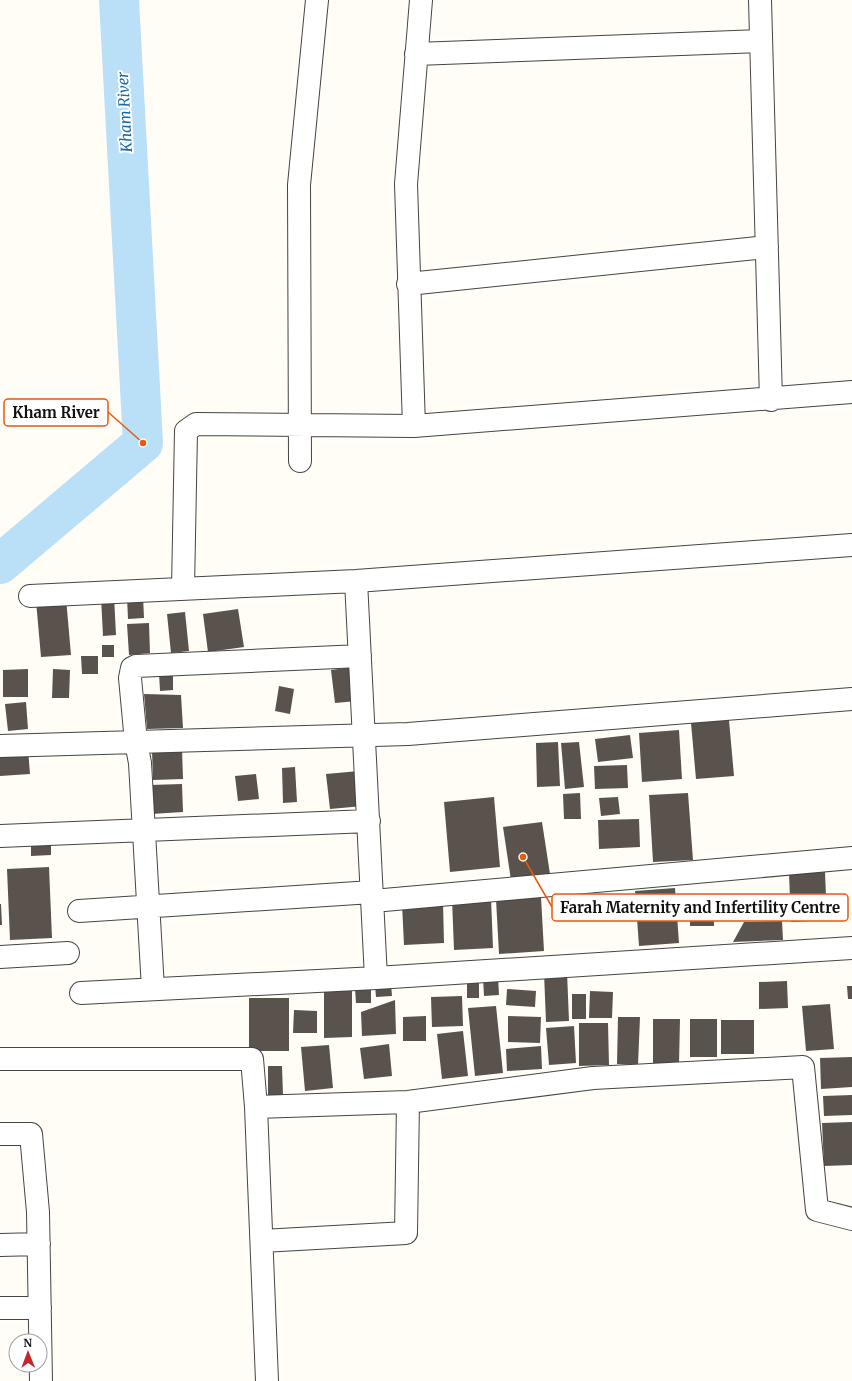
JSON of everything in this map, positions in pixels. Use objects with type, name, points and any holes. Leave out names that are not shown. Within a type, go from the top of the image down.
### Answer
[{"type":"street","points":[[300,461],[299,185],[317,0]]},
{"type":"street","points":[[414,426],[408,284],[406,184],[421,0]]},
{"type":"street","points":[[760,0],[771,400]]},
{"type":"street","points":[[416,54],[761,41]]},
{"type":"street","points":[[408,284],[767,247]]},
{"type":"street","points":[[183,589],[186,431],[196,424],[414,426],[771,400],[852,392]]},
{"type":"street","points":[[30,596],[356,580],[852,545]]},
{"type":"street","points":[[356,580],[376,978]]},
{"type":"street","points":[[153,989],[140,763],[136,742],[130,672],[136,666],[360,656]]},
{"type":"street","points":[[0,746],[408,734],[852,699]]},
{"type":"street","points":[[0,836],[369,821]]},
{"type":"street","points":[[79,911],[148,906],[373,896],[852,858]]},
{"type":"street","points":[[82,993],[376,978],[852,948]]},
{"type":"street","points":[[0,957],[68,953]]},
{"type":"street","points":[[0,1059],[252,1059],[256,1107],[267,1381]]},
{"type":"street","points":[[256,1107],[408,1102],[593,1078],[803,1067],[817,1210],[852,1219]]},
{"type":"street","points":[[262,1241],[406,1233],[408,1102]]},
{"type":"street","points":[[0,1134],[31,1134],[38,1212],[41,1381]]},
{"type":"street","points":[[0,1244],[39,1244]]},
{"type":"street","points":[[0,1308],[40,1308]]},
{"type":"building","points":[[114,596],[116,635],[103,636],[101,597]]},
{"type":"building","points":[[143,596],[144,618],[128,619],[127,597]]},
{"type":"building","points":[[66,598],[71,655],[41,657],[36,601]]},
{"type":"building","points":[[238,609],[244,647],[208,652],[203,614]]},
{"type":"building","points":[[185,612],[189,651],[171,653],[167,614]]},
{"type":"building","points":[[149,623],[150,653],[129,655],[127,624]]},
{"type":"building","points":[[102,645],[114,645],[114,657],[102,657]]},
{"type":"building","points":[[81,656],[98,656],[98,674],[82,674]]},
{"type":"building","points":[[353,667],[357,701],[335,703],[331,670]]},
{"type":"building","points":[[28,669],[28,697],[3,697],[3,670]]},
{"type":"building","points":[[53,669],[70,670],[69,698],[52,698]]},
{"type":"building","points":[[159,673],[173,676],[173,690],[160,691]]},
{"type":"building","points":[[279,686],[294,689],[290,714],[275,711]]},
{"type":"building","points":[[144,694],[181,695],[183,728],[147,729]]},
{"type":"building","points":[[26,702],[28,729],[8,731],[5,704]]},
{"type":"building","points":[[729,720],[734,776],[696,779],[691,723]]},
{"type":"building","points":[[679,730],[682,779],[642,782],[639,733]]},
{"type":"building","points":[[630,735],[633,758],[598,762],[595,739]]},
{"type":"building","points":[[558,742],[560,786],[537,787],[536,743]]},
{"type":"building","points":[[579,742],[584,787],[565,789],[561,743]]},
{"type":"building","points":[[28,749],[30,774],[0,776],[0,751]]},
{"type":"building","points":[[182,749],[183,779],[153,780],[152,751]]},
{"type":"building","points":[[627,765],[628,788],[595,789],[594,766]]},
{"type":"building","points":[[295,767],[297,802],[283,803],[282,768]]},
{"type":"building","points":[[359,771],[363,806],[330,809],[326,774]]},
{"type":"building","points":[[256,774],[259,799],[238,801],[235,776]]},
{"type":"building","points":[[182,784],[183,812],[151,814],[150,785]]},
{"type":"building","points":[[580,793],[581,819],[564,819],[563,794]]},
{"type":"building","points":[[688,793],[693,860],[653,862],[649,795]]},
{"type":"building","points":[[494,797],[500,867],[450,872],[444,802]]},
{"type":"building","points":[[618,797],[620,814],[601,816],[599,798]]},
{"type":"building","points":[[639,819],[640,847],[599,849],[598,820]]},
{"type":"building","points":[[542,822],[550,874],[511,880],[503,827]]},
{"type":"building","points":[[51,840],[51,855],[31,856],[31,841]]},
{"type":"building","points":[[49,867],[52,938],[10,940],[7,869]]},
{"type":"building","points":[[825,872],[827,920],[791,922],[789,874]]},
{"type":"building","points":[[675,888],[679,943],[639,946],[635,891]]},
{"type":"building","points":[[690,895],[714,895],[714,926],[690,926]]},
{"type":"building","points":[[541,897],[544,951],[499,954],[496,899]]},
{"type":"building","points":[[491,898],[493,948],[454,950],[452,899]]},
{"type":"building","points":[[443,902],[444,943],[404,945],[402,904]]},
{"type":"building","points":[[1,904],[2,925],[0,925]]},
{"type":"building","points":[[782,921],[783,940],[733,942],[744,922]]},
{"type":"building","points":[[567,972],[569,1021],[546,1022],[544,973]]},
{"type":"building","points":[[498,977],[499,995],[484,996],[483,978]]},
{"type":"building","points":[[479,978],[479,998],[467,998],[467,979]]},
{"type":"building","points":[[787,981],[788,1008],[759,1009],[759,982]]},
{"type":"building","points":[[391,984],[392,996],[376,997],[375,985]]},
{"type":"building","points":[[847,986],[852,986],[852,999],[848,999]]},
{"type":"building","points":[[371,987],[371,1003],[356,1003],[355,988]]},
{"type":"building","points":[[507,989],[536,991],[535,1007],[506,1005]]},
{"type":"building","points":[[324,991],[352,991],[352,1037],[324,1038]]},
{"type":"building","points":[[590,991],[613,992],[612,1018],[589,1018]]},
{"type":"building","points":[[572,994],[586,994],[586,1019],[572,1019]]},
{"type":"building","points":[[462,996],[463,1026],[432,1027],[431,997]]},
{"type":"building","points":[[249,998],[289,998],[289,1051],[249,1051]]},
{"type":"building","points":[[395,1000],[396,1034],[362,1036],[361,1012]]},
{"type":"building","points":[[830,1004],[834,1049],[806,1051],[802,1006]]},
{"type":"building","points":[[496,1006],[503,1073],[475,1076],[468,1008]]},
{"type":"building","points":[[294,1010],[317,1011],[317,1033],[293,1033]]},
{"type":"building","points":[[426,1016],[426,1041],[403,1041],[403,1017]]},
{"type":"building","points":[[508,1016],[541,1017],[540,1043],[508,1042]]},
{"type":"building","points":[[618,1017],[640,1017],[638,1065],[617,1064]]},
{"type":"building","points":[[653,1019],[680,1019],[679,1064],[653,1064]]},
{"type":"building","points":[[690,1019],[717,1019],[717,1057],[690,1057]]},
{"type":"building","points":[[721,1020],[754,1020],[754,1054],[721,1054]]},
{"type":"building","points":[[579,1023],[608,1023],[609,1065],[579,1066]]},
{"type":"building","points":[[574,1026],[576,1063],[549,1065],[546,1028]]},
{"type":"building","points":[[463,1031],[468,1076],[442,1079],[437,1034]]},
{"type":"building","points":[[389,1044],[392,1076],[364,1079],[360,1048]]},
{"type":"building","points":[[329,1045],[333,1088],[305,1091],[301,1047]]},
{"type":"building","points":[[541,1046],[542,1069],[507,1071],[506,1049]]},
{"type":"building","points":[[852,1057],[852,1087],[821,1089],[820,1058]]},
{"type":"building","points":[[268,1066],[282,1066],[283,1096],[268,1096]]},
{"type":"building","points":[[852,1095],[852,1115],[824,1116],[823,1096]]},
{"type":"building","points":[[852,1122],[852,1165],[824,1166],[822,1123]]},
{"type":"waterway","name":"Kham River","points":[[0,564],[143,443],[119,0]]},
{"type":"place","name":"Kham River","points":[[143,443]]},
{"type":"place","name":"Farah Maternity and Infertility Centre","points":[[523,857]]}]
